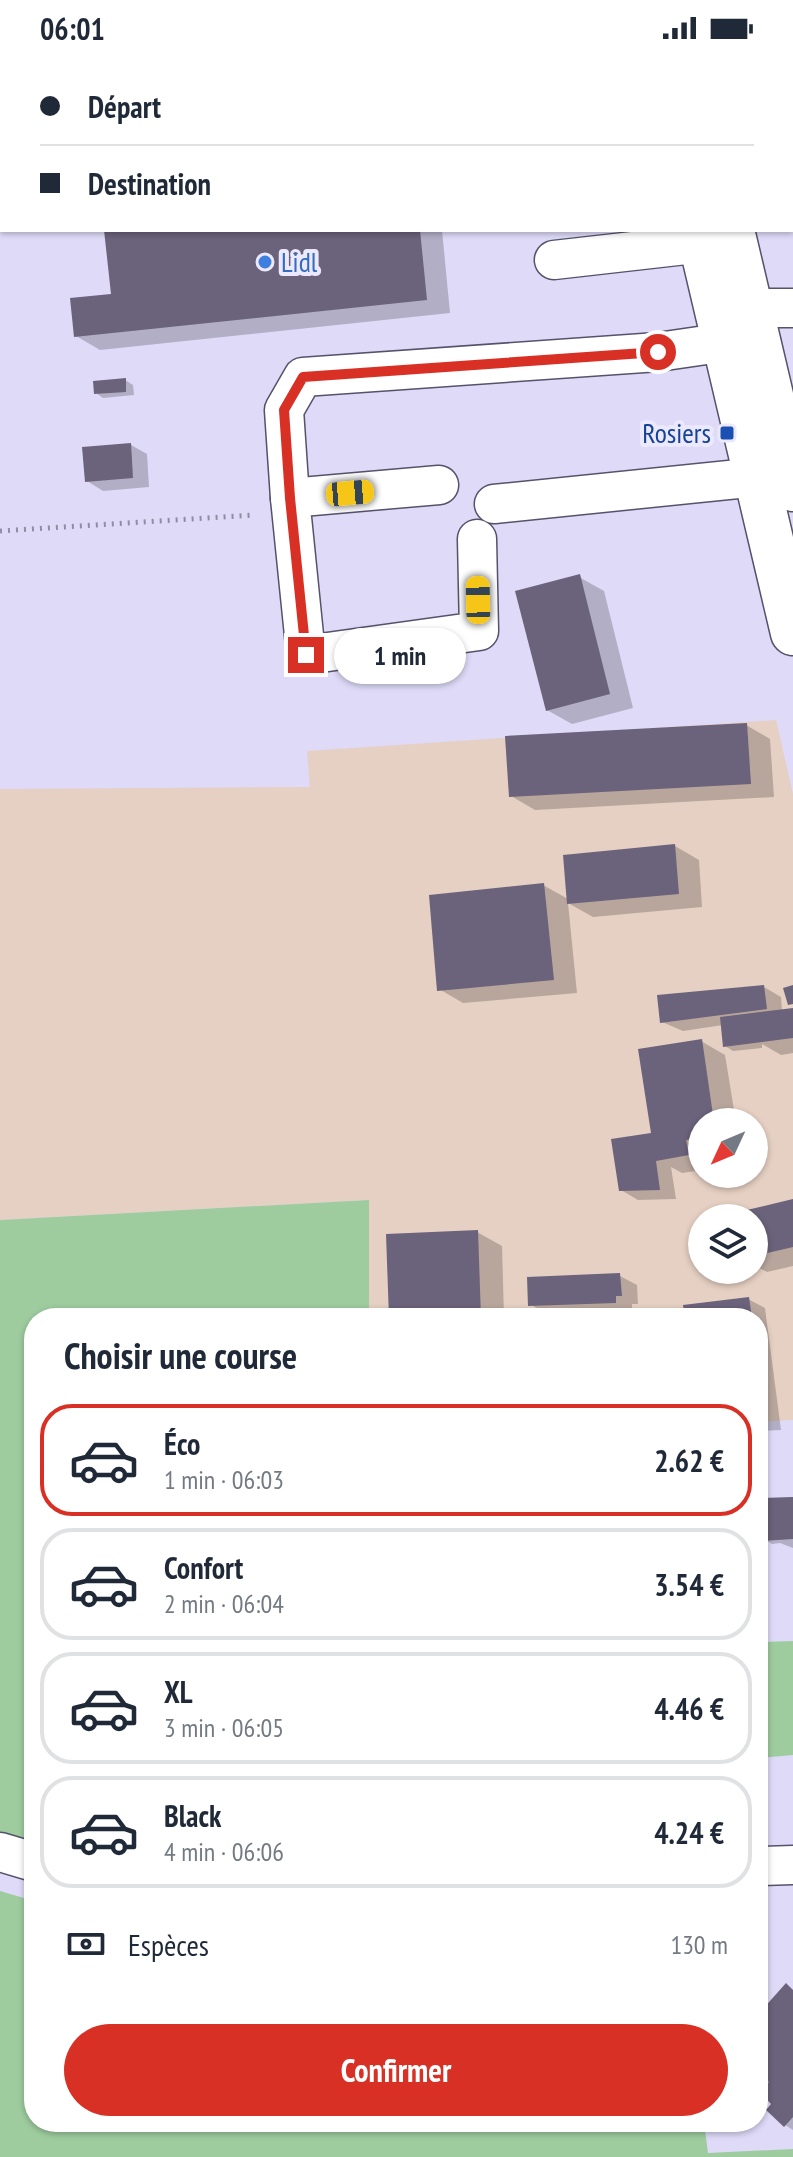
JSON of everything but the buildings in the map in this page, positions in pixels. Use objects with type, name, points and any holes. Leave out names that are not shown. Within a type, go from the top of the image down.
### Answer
[{"type":"main road","points":[[716,235],[749,322],[780,480],[793,631]]},
{"type":"street","points":[[554,260],[716,235]]},
{"type":"street","points":[[477,539],[479,631],[306,655],[284,410],[303,377],[658,352],[749,322]]},
{"type":"street","points":[[494,504],[780,480]]},
{"type":"street","points":[[290,498],[439,485]]},
{"type":"street","points":[[0,1852],[24,1859]]},
{"type":"street","points":[[768,1866],[793,1865]]},
{"type":"path","points":[[0,531],[254,515]]},
{"type":"shaded area","points":[[776,720],[793,794],[793,1420],[768,1421],[768,1308],[369,1308],[369,1200],[0,1220],[0,789],[310,787],[307,751]]},
{"type":"green space","points":[[369,1200],[369,1308],[24,1308],[24,1840],[0,1833],[0,1220]]},
{"type":"green space","points":[[793,1641],[793,1755],[768,1757],[768,1642]]},
{"type":"green space","points":[[0,1891],[24,1898],[24,2132],[705,2132],[708,2153],[793,2149],[793,2157],[0,2157]]},
{"type":"place","name":"Lidl","points":[[265,262]]},
{"type":"place","name":"Rosiers","points":[[727,433]]},
{"type":"route","points":[[306,655],[284,410],[303,377],[658,352]]}]
